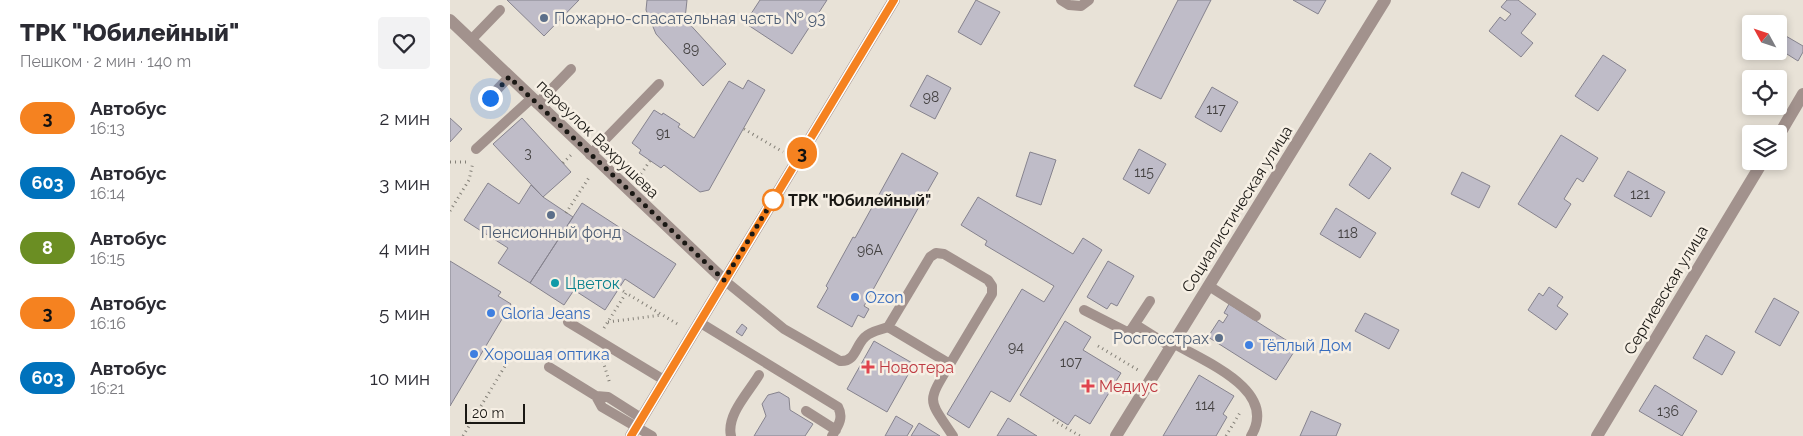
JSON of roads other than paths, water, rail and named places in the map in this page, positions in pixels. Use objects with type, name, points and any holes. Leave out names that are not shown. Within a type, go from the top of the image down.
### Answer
[{"type":"street","points":[[636,427],[894,0]]},
{"type":"street","name":"Социалистическая улица","points":[[1116,436],[1385,0]]},
{"type":"street","name":"переулок Вахрушева","points":[[450,20],[590,155],[724,280]]},
{"type":"street","points":[[1785,125],[1803,94]]},
{"type":"street","name":"Сергиевская улица","points":[[1597,436],[1758,170]]},
{"type":"lane","points":[[1061,0],[1069,5],[1081,6],[1089,0]]},
{"type":"lane","points":[[471,40],[500,10]]},
{"type":"lane","points":[[476,149],[571,69]]},
{"type":"lane","points":[[490,98],[509,77]]},
{"type":"lane","points":[[590,155],[659,84]]},
{"type":"lane","points":[[724,280],[784,329],[840,361],[847,361],[852,357],[864,337],[870,332],[888,327],[930,257],[936,253],[944,254],[988,280],[992,286],[992,294],[932,394],[932,404],[953,436]]},
{"type":"lane","points":[[1209,286],[1256,316]]},
{"type":"lane","points":[[1084,310],[1124,333],[1129,333],[1150,301]]},
{"type":"lane","points":[[568,322],[664,380]]},
{"type":"lane","points":[[699,322],[838,407],[842,414],[841,421],[834,433],[806,411]]},
{"type":"lane","points":[[1136,325],[1241,384],[1251,394],[1258,410],[1257,426],[1251,436]]},
{"type":"lane","points":[[888,327],[950,364]]},
{"type":"lane","points":[[549,367],[596,396],[608,397],[636,427],[652,436]]},
{"type":"lane","points":[[731,436],[730,430],[734,414],[759,375]]},
{"type":"place","name":"Пожарно-спасательная часть № 93","points":[[544,18]]},
{"type":"place","name":"ТРК \"Юбилейный\"","points":[[773,200]]},
{"type":"place","name":"Пенсионный фонд","points":[[551,215]]},
{"type":"place","name":"Цветок","points":[[555,283]]},
{"type":"place","name":"Ozon","points":[[855,297]]},
{"type":"place","name":"Gloria Jeans","points":[[491,313]]},
{"type":"place","name":"Росгосстрах","points":[[1219,338]]},
{"type":"place","name":"Тёплый Дом","points":[[1249,345]]},
{"type":"place","name":"Хорошая оптика","points":[[474,354]]},
{"type":"place","name":"Новотера","points":[[868,367]]},
{"type":"place","name":"Медиус","points":[[1088,386]]}]
